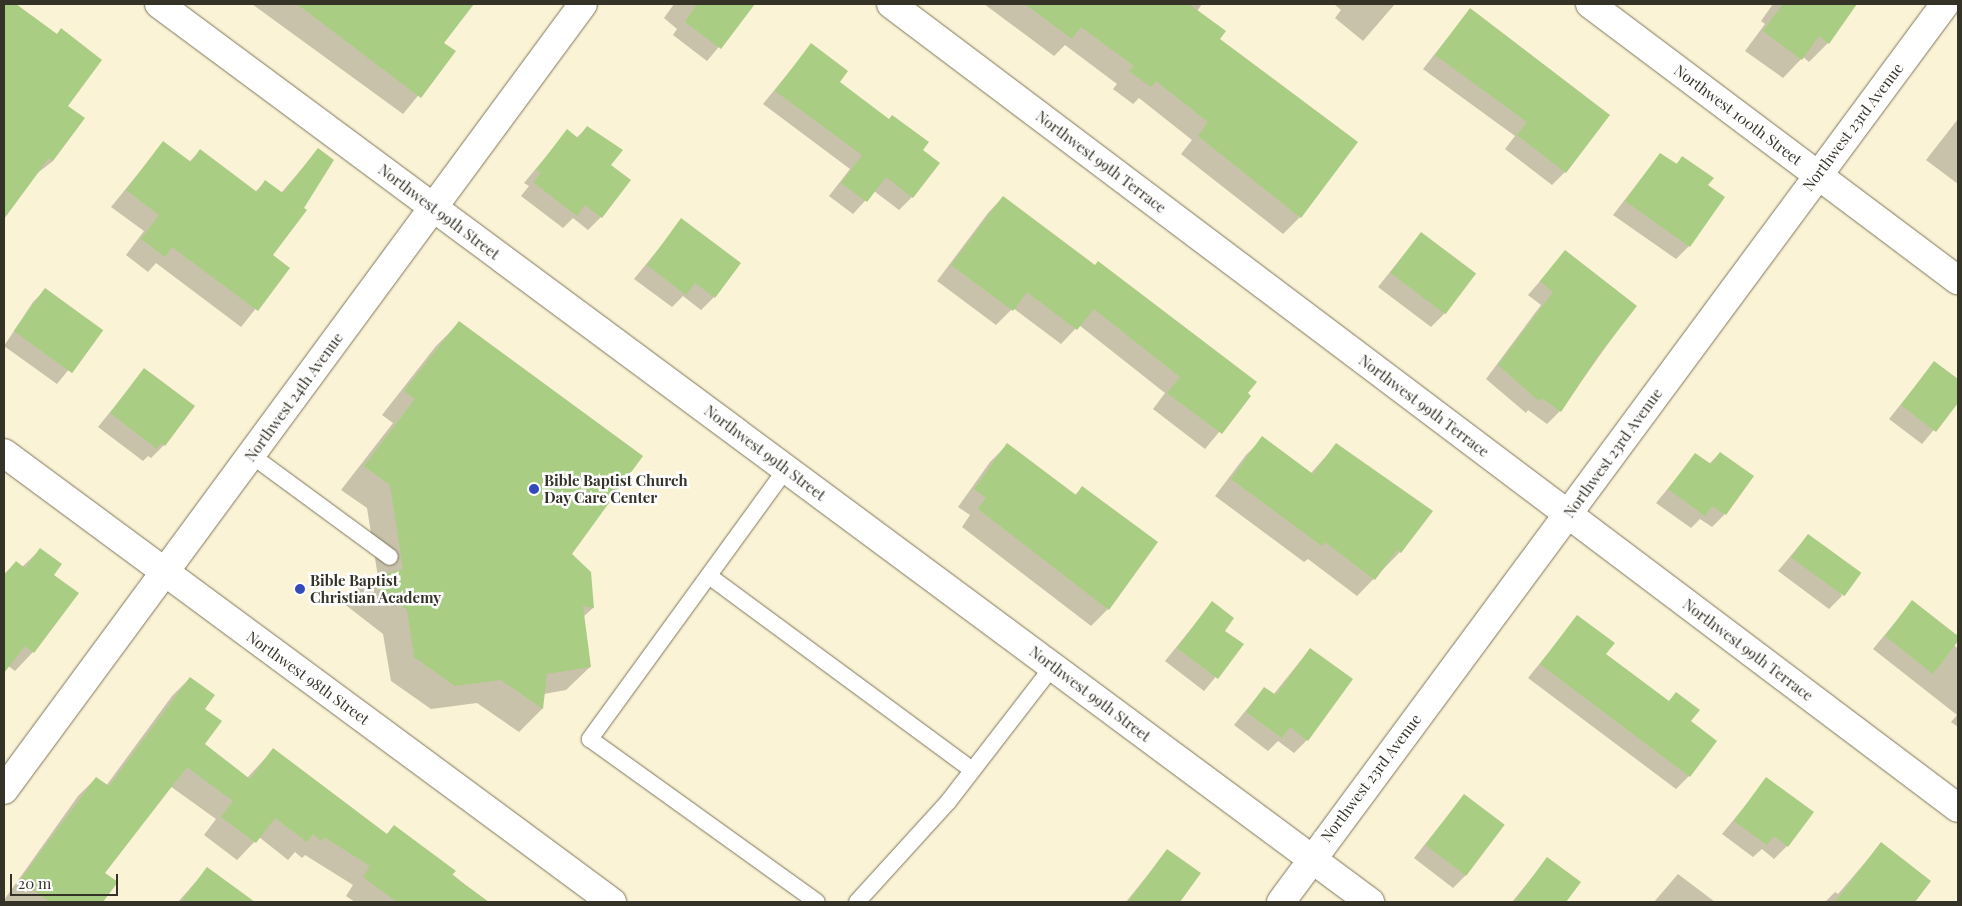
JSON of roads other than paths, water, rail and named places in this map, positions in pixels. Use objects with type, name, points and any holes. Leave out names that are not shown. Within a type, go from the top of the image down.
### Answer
[{"type":"street","name":"Northwest 99th Street","points":[[159,4],[1370,902]]},
{"type":"street","name":"Northwest 24th Avenue","points":[[4,790],[583,4]]},
{"type":"street","name":"Northwest 99th Terrace","points":[[891,4],[1958,808]]},
{"type":"street","name":"Northwest 100th Street","points":[[1590,4],[1958,280]]},
{"type":"street","name":"Northwest 23rd Avenue","points":[[1280,902],[1945,4]]},
{"type":"street","name":"Northwest 98th Street","points":[[4,453],[612,902]]},
{"type":"lane","points":[[251,455],[390,557]]},
{"type":"lane","points":[[786,469],[590,739],[817,902]]},
{"type":"lane","points":[[709,576],[972,770]]},
{"type":"lane","points":[[857,902],[948,802],[1053,666]]},
{"type":"place","name":"Bible Baptist Church Day Care Center","points":[[534,489]]},
{"type":"place","name":"Bible Baptist Christian Academy","points":[[300,589]]}]
